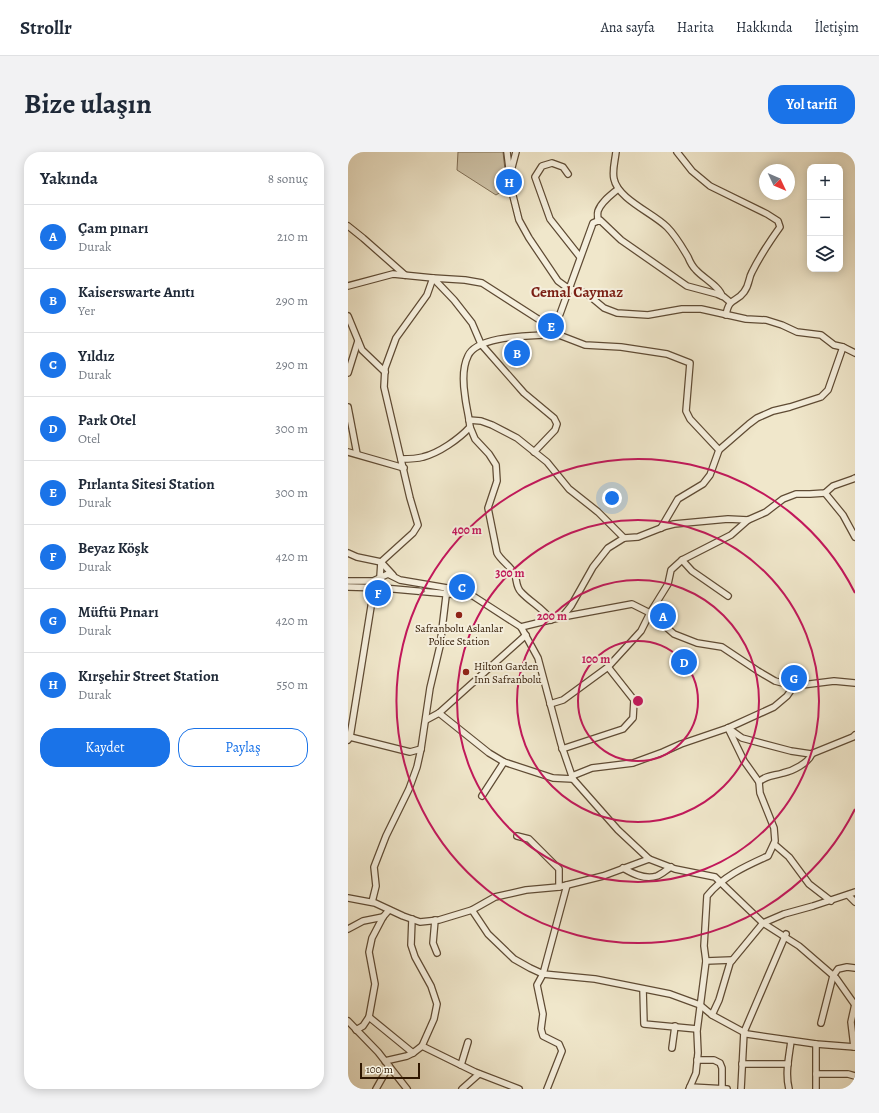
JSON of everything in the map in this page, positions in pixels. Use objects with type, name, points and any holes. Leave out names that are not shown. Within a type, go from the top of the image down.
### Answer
[{"type":"street","points":[[507,152],[512,192],[519,220],[529,238],[558,280],[569,289],[586,293],[604,308],[617,313],[648,315],[682,309],[701,310],[746,319],[766,320],[797,332],[821,335],[834,345],[843,347],[855,353]]},
{"type":"street","points":[[510,175],[516,152]]},
{"type":"street","points":[[616,152],[613,179],[618,189],[668,228],[695,269],[718,290],[722,296]]},
{"type":"street","points":[[677,152],[692,171],[710,186],[778,221],[780,227],[765,248],[751,274],[748,287],[742,295],[730,302],[726,315]]},
{"type":"street","points":[[568,174],[563,167],[552,163],[542,166],[535,177],[550,219],[580,257]]},
{"type":"street","points":[[598,221],[598,210],[618,189]]},
{"type":"street","points":[[550,620],[541,609],[519,591],[514,573],[497,553],[488,508],[497,481],[496,465],[489,454],[475,439],[470,427],[465,397],[464,373],[468,355],[477,346],[494,340],[543,335],[560,314],[593,223],[600,220],[621,240],[687,286],[717,294],[730,302]]},
{"type":"street","points":[[348,226],[405,275]]},
{"type":"street","points":[[348,286],[393,274],[465,280],[482,283],[548,328],[585,346],[621,346],[667,354],[690,363],[686,411],[690,419],[719,450]]},
{"type":"street","points":[[433,278],[454,300],[472,323],[481,344],[524,393],[554,418],[556,424],[555,430],[534,452]]},
{"type":"street","points":[[386,588],[380,577],[381,562],[413,534],[418,525],[410,498],[384,386],[385,368],[396,338],[427,295],[433,278]]},
{"type":"street","points":[[348,316],[362,350],[385,372]]},
{"type":"street","points":[[348,373],[358,341]]},
{"type":"street","points":[[661,528],[678,499],[703,484],[710,475],[719,450],[757,418],[773,411],[821,397],[828,390],[843,347]]},
{"type":"street","points":[[348,408],[358,454]]},
{"type":"street","points":[[469,420],[482,421],[517,438],[547,462],[569,489],[598,512],[624,538]]},
{"type":"street","points":[[401,459],[422,457],[436,452],[463,434],[470,427]]},
{"type":"street","points":[[348,452],[404,468]]},
{"type":"street","points":[[550,704],[563,700],[608,668],[640,631],[668,584],[671,570],[682,560],[731,535],[748,520],[766,512],[783,499],[796,494],[825,493],[833,486],[855,478]]},
{"type":"street","points":[[825,493],[843,515],[855,537]]},
{"type":"street","points":[[562,617],[571,606],[593,567],[608,548],[624,538],[638,537],[674,524],[728,519],[748,520]]},
{"type":"street","points":[[348,553],[357,557],[381,562],[394,577],[393,584],[386,588]]},
{"type":"street","points":[[682,560],[692,571],[728,596]]},
{"type":"street","points":[[348,581],[373,581],[388,574],[400,580],[473,596],[521,627],[538,658],[562,749],[573,778],[618,830],[649,859],[670,868],[715,877],[763,922],[785,935],[836,978],[855,1004],[851,1022],[854,1047],[791,1041],[747,1034],[712,1015],[700,1005],[670,994],[595,979],[543,974],[514,959],[488,934],[472,910]]},
{"type":"street","points":[[348,587],[446,591]]},
{"type":"street","points":[[374,588],[349,738],[410,752],[421,749]]},
{"type":"street","points":[[372,902],[376,886],[374,867],[386,836],[409,789],[417,768],[430,688],[440,646],[446,591]]},
{"type":"street","points":[[521,627],[562,617],[632,604],[650,613],[674,634],[697,643],[722,647],[775,681],[794,686],[834,681],[855,683]]},
{"type":"street","points":[[426,720],[439,713],[526,636]]},
{"type":"street","points":[[562,749],[623,729],[633,718],[634,700],[608,668]]},
{"type":"street","points":[[439,713],[489,753],[504,762],[552,778],[573,778],[592,768],[633,763],[681,744],[728,728],[774,707],[787,696],[794,686]]},
{"type":"street","points":[[728,728],[742,738],[748,740],[791,751],[812,754],[855,735]]},
{"type":"street","points":[[727,1089],[690,1088],[696,1073],[697,1029],[706,961],[704,946],[707,896],[720,882],[744,867],[768,856],[775,841],[774,828],[760,793],[759,782],[744,761],[728,728]]},
{"type":"street","points":[[759,782],[766,777],[793,769],[806,761],[812,754]]},
{"type":"street","points":[[482,796],[504,762]]},
{"type":"street","points":[[517,836],[529,839],[555,864],[559,869],[559,887]]},
{"type":"street","points":[[774,844],[789,857],[809,884],[831,901]]},
{"type":"street","points":[[348,898],[375,903],[420,922],[435,920],[472,910],[495,897],[526,890],[559,887],[603,876],[649,859]]},
{"type":"street","points":[[623,868],[633,874],[647,878],[657,876],[670,868]]},
{"type":"street","points":[[548,1089],[562,1052],[558,1044],[543,1036],[541,1029],[543,1014],[537,985],[543,974],[567,885]]},
{"type":"street","points":[[712,1015],[719,1000],[732,960],[763,922],[855,892]]},
{"type":"street","points":[[848,895],[855,902]]},
{"type":"street","points":[[356,1030],[363,1026],[369,1017],[376,984],[369,952],[372,938],[383,917],[389,910]]},
{"type":"street","points":[[348,929],[363,921],[383,917]]},
{"type":"street","points":[[387,1063],[413,1054],[422,1046],[434,1019],[437,1004],[431,986],[415,957],[411,945],[412,919]]},
{"type":"street","points":[[435,920],[433,943],[437,953]]},
{"type":"street","points":[[741,1089],[744,1032],[785,935]]},
{"type":"street","points":[[706,961],[732,960]]},
{"type":"street","points":[[821,1023],[833,976],[838,969],[848,967],[855,968]]},
{"type":"street","points":[[643,989],[644,1024],[697,1029]]},
{"type":"street","points":[[369,1017],[413,1054]]},
{"type":"street","points":[[348,1022],[378,1052],[407,1089]]},
{"type":"street","points":[[672,1048],[675,1026]]},
{"type":"street","points":[[789,1089],[788,1064],[791,1041]]},
{"type":"street","points":[[461,1066],[468,1042]]},
{"type":"street","points":[[816,1044],[816,1089]]},
{"type":"street","points":[[422,1046],[509,1088],[519,1089]]},
{"type":"street","points":[[697,1060],[714,1060],[720,1063],[722,1068],[722,1089]]},
{"type":"street","points":[[376,1089],[379,1085],[387,1063]]},
{"type":"street","points":[[742,1064],[788,1064]]},
{"type":"street","points":[[462,1089],[479,1074]]},
{"type":"street","points":[[816,1074],[848,1074],[855,1076]]},
{"type":"shaded area","points":[[458,152],[503,152],[507,188],[496,195],[457,170]]},
{"type":"place","name":"Kırşehir Street Station","points":[[509,182]]},
{"type":"place","name":"Pırlanta Sitesi Station","points":[[551,326]]},
{"type":"place","name":"Kaiserswarte Anıtı","points":[[517,353]]},
{"type":"place","name":"Yıldız","points":[[462,587]]},
{"type":"place","name":"Beyaz Köşk","points":[[378,593]]},
{"type":"place","name":"Safranbolu Aslanlar Police Station","points":[[459,615]]},
{"type":"place","name":"Çam pınarı","points":[[663,616]]},
{"type":"place","name":"Park Otel","points":[[684,662]]},
{"type":"place","name":"Hilton Garden Inn Safranbolu","points":[[466,672]]},
{"type":"place","name":"Müftü Pınarı","points":[[794,678]]},
{"type":"district","name":"Cemal Caymaz","points":[[577,292]]}]
